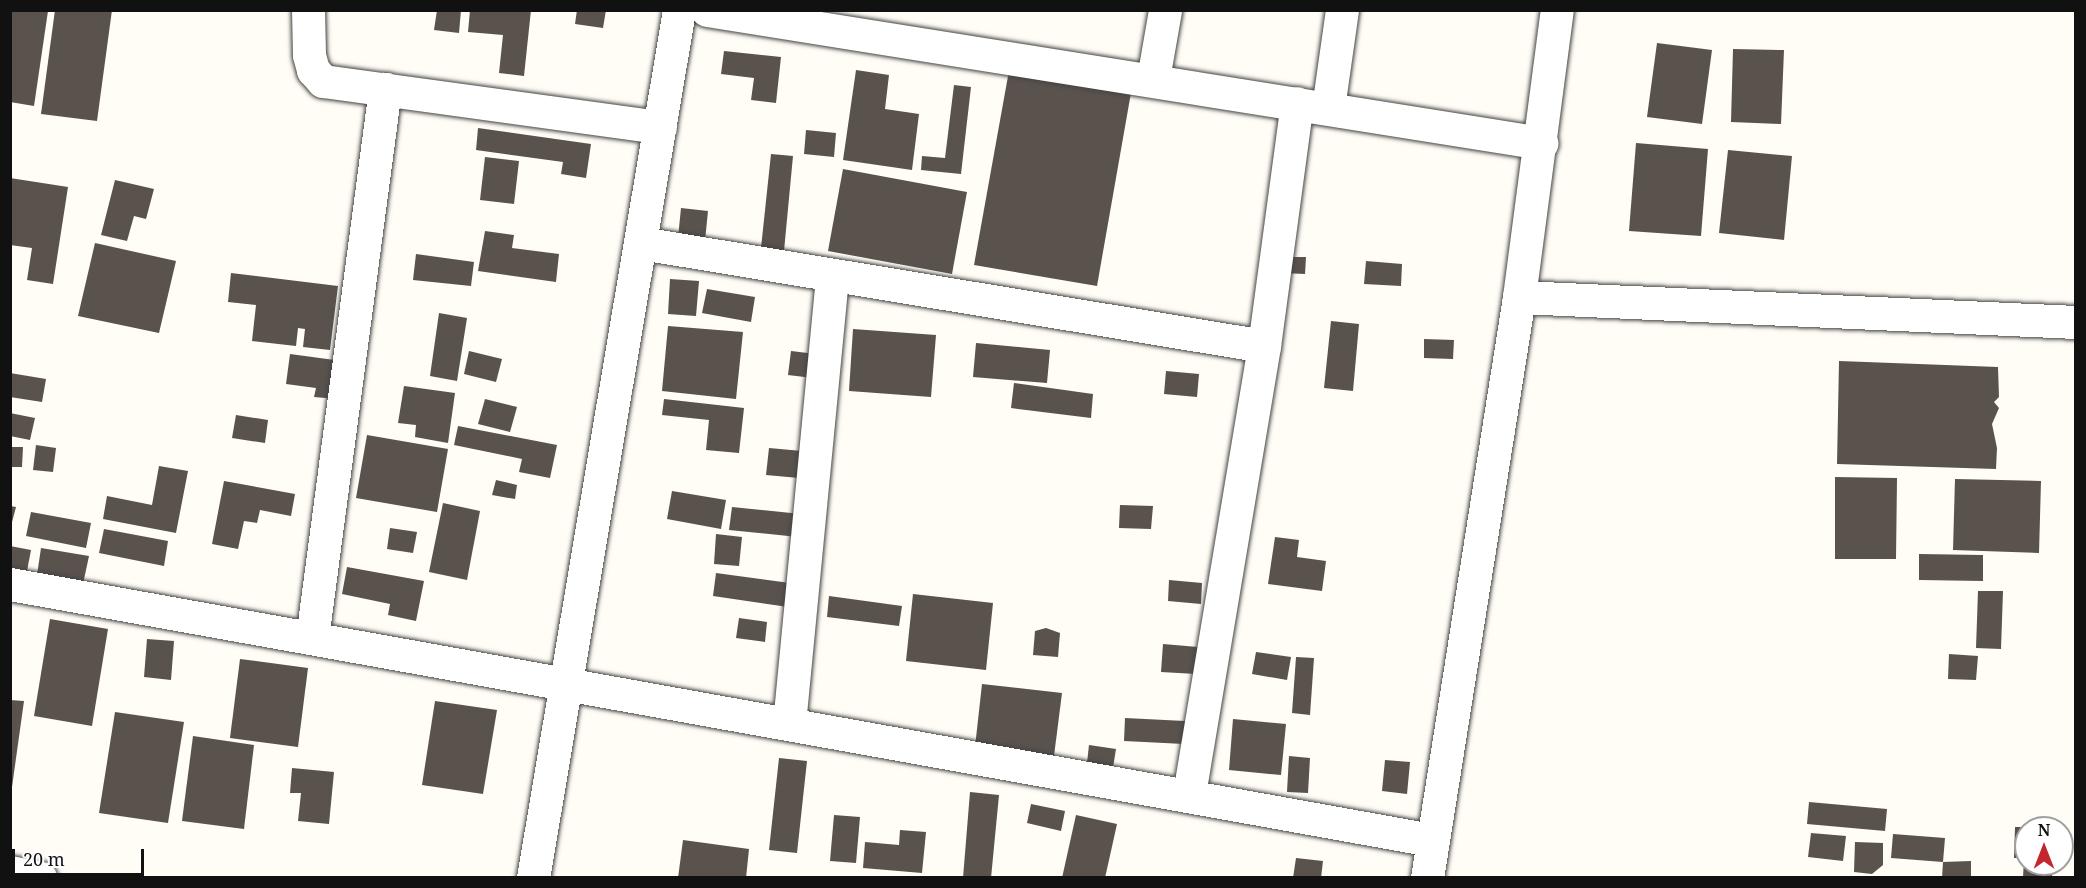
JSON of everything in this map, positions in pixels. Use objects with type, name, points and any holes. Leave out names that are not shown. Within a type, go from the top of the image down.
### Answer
[{"type":"street","points":[[308,10],[309,55],[313,70],[323,81],[660,127]]},
{"type":"street","points":[[533,878],[568,684],[679,10]]},
{"type":"street","points":[[707,10],[1153,78],[1541,143]]},
{"type":"street","points":[[1153,78],[1165,10]]},
{"type":"street","points":[[1189,796],[1264,345],[1312,105],[1342,10]]},
{"type":"street","points":[[1427,878],[1519,297],[1557,10]]},
{"type":"street","points":[[312,638],[385,89]]},
{"type":"street","points":[[641,243],[1264,345]]},
{"type":"street","points":[[789,724],[832,276]]},
{"type":"street","points":[[1519,297],[2076,322]]},
{"type":"street","points":[[10,584],[1432,840]]},
{"type":"street","points":[[10,872],[40,878]]},
{"type":"building","points":[[10,10],[48,11],[34,106],[10,102]]},
{"type":"building","points":[[55,10],[112,10],[97,121],[41,114]]},
{"type":"building","points":[[437,10],[461,10],[459,33],[434,30]]},
{"type":"building","points":[[470,10],[531,10],[524,76],[499,73],[503,35],[468,32]]},
{"type":"building","points":[[577,10],[606,10],[603,28],[575,24]]},
{"type":"building","points":[[1657,43],[1712,50],[1702,124],[1647,117]]},
{"type":"building","points":[[1733,49],[1784,50],[1781,124],[1731,122]]},
{"type":"building","points":[[724,51],[781,57],[776,103],[751,100],[754,78],[721,74]]},
{"type":"building","points":[[1010,65],[1132,87],[1097,286],[974,265]]},
{"type":"building","points":[[856,70],[889,75],[885,109],[919,114],[912,170],[843,160]]},
{"type":"building","points":[[954,85],[971,87],[961,174],[921,170],[922,156],[945,158]]},
{"type":"building","points":[[478,128],[591,144],[586,178],[561,174],[563,162],[476,150]]},
{"type":"building","points":[[806,130],[836,133],[834,157],[804,154]]},
{"type":"building","points":[[1636,143],[1708,149],[1701,236],[1629,231]]},
{"type":"building","points":[[1728,150],[1792,156],[1784,240],[1719,233]]},
{"type":"building","points":[[771,154],[793,156],[784,251],[761,248]]},
{"type":"building","points":[[485,157],[519,161],[514,204],[480,200]]},
{"type":"building","points":[[843,169],[967,192],[952,274],[828,251]]},
{"type":"building","points":[[10,178],[68,187],[53,284],[27,280],[32,248],[10,245]]},
{"type":"building","points":[[115,180],[154,189],[146,219],[134,216],[127,241],[101,235]]},
{"type":"building","points":[[681,208],[708,211],[705,241],[678,238]]},
{"type":"building","points":[[485,231],[514,235],[512,248],[559,254],[556,282],[478,271]]},
{"type":"building","points":[[95,243],[176,261],[159,333],[78,316]]},
{"type":"building","points":[[416,254],[474,262],[471,286],[413,280]]},
{"type":"building","points":[[1283,257],[1306,257],[1305,274],[1282,273]]},
{"type":"building","points":[[1366,261],[1402,264],[1401,286],[1364,284]]},
{"type":"building","points":[[231,273],[338,286],[330,350],[303,347],[305,329],[298,328],[296,346],[252,341],[256,305],[228,302]]},
{"type":"building","points":[[670,279],[699,281],[696,316],[668,314]]},
{"type":"building","points":[[707,289],[755,297],[751,322],[702,313]]},
{"type":"building","points":[[439,313],[467,318],[457,381],[430,376]]},
{"type":"building","points":[[1331,321],[1359,324],[1353,391],[1324,388]]},
{"type":"building","points":[[668,326],[743,332],[736,399],[662,391]]},
{"type":"building","points":[[853,329],[936,335],[931,397],[849,391]]},
{"type":"building","points":[[1424,339],[1454,340],[1453,359],[1424,358]]},
{"type":"building","points":[[976,343],[1050,350],[1047,383],[973,377]]},
{"type":"building","points":[[469,351],[502,359],[496,382],[464,374]]},
{"type":"building","points":[[791,351],[816,354],[813,378],[788,375]]},
{"type":"building","points":[[290,354],[342,361],[337,399],[314,397],[316,388],[286,384]]},
{"type":"building","points":[[1839,361],[1998,367],[1999,397],[1994,402],[1999,408],[1992,424],[1997,448],[1996,469],[1837,464]]},
{"type":"building","points":[[1166,371],[1199,374],[1197,397],[1164,394]]},
{"type":"building","points":[[10,373],[46,379],[42,402],[10,397]]},
{"type":"building","points":[[1014,383],[1093,394],[1091,418],[1011,408]]},
{"type":"building","points":[[404,386],[455,393],[448,443],[415,437],[416,425],[398,423]]},
{"type":"building","points":[[485,399],[517,407],[510,432],[478,424]]},
{"type":"building","points":[[664,399],[744,408],[739,453],[706,450],[709,420],[662,415]]},
{"type":"building","points":[[10,413],[35,418],[30,440],[10,436]]},
{"type":"building","points":[[236,415],[268,420],[265,443],[232,438]]},
{"type":"building","points":[[458,426],[557,445],[550,478],[519,472],[522,459],[454,445]]},
{"type":"building","points":[[367,435],[448,449],[437,512],[356,498]]},
{"type":"building","points":[[36,445],[56,448],[53,472],[33,470]]},
{"type":"building","points":[[10,447],[23,447],[22,467],[10,467]]},
{"type":"building","points":[[769,448],[802,451],[799,478],[766,475]]},
{"type":"building","points":[[159,466],[188,471],[176,533],[103,519],[107,496],[152,505]]},
{"type":"building","points":[[1835,477],[1897,478],[1896,559],[1835,559]]},
{"type":"building","points":[[1955,479],[2041,481],[2039,553],[1953,550]]},
{"type":"building","points":[[496,480],[517,485],[515,499],[492,495]]},
{"type":"building","points":[[224,481],[295,494],[291,516],[260,510],[257,523],[244,521],[238,549],[212,544]]},
{"type":"building","points":[[672,491],[726,500],[721,529],[667,519]]},
{"type":"building","points":[[443,503],[480,511],[467,580],[429,572]]},
{"type":"building","points":[[1120,505],[1153,506],[1151,529],[1119,528]]},
{"type":"building","points":[[10,506],[16,507],[11,526],[10,526]]},
{"type":"building","points":[[732,507],[801,514],[798,537],[729,530]]},
{"type":"building","points":[[31,512],[91,523],[86,548],[26,536]]},
{"type":"building","points":[[390,528],[417,532],[413,553],[387,549]]},
{"type":"building","points":[[104,529],[168,541],[164,566],[99,553]]},
{"type":"building","points":[[716,534],[742,537],[739,566],[714,564]]},
{"type":"building","points":[[1275,537],[1299,540],[1297,557],[1326,561],[1322,591],[1268,584]]},
{"type":"building","points":[[10,546],[31,550],[27,571],[10,568]]},
{"type":"building","points":[[41,548],[89,556],[83,584],[37,575]]},
{"type":"building","points":[[1919,554],[1983,555],[1983,581],[1919,580]]},
{"type":"building","points":[[347,567],[424,581],[416,621],[388,615],[390,604],[342,594]]},
{"type":"building","points":[[716,573],[790,583],[788,607],[713,596]]},
{"type":"building","points":[[1169,580],[1202,583],[1201,604],[1168,601]]},
{"type":"building","points":[[1978,591],[2003,591],[2001,649],[1976,648]]},
{"type":"building","points":[[913,594],[993,603],[986,670],[906,661]]},
{"type":"building","points":[[829,596],[902,606],[899,626],[827,617]]},
{"type":"building","points":[[739,618],[767,622],[765,642],[736,638]]},
{"type":"building","points":[[50,619],[108,629],[92,726],[34,716]]},
{"type":"building","points":[[1046,628],[1060,633],[1058,657],[1033,655],[1035,631]]},
{"type":"building","points":[[147,639],[174,641],[171,680],[144,677]]},
{"type":"building","points":[[1163,644],[1198,647],[1196,674],[1161,672]]},
{"type":"building","points":[[1256,652],[1291,657],[1287,680],[1252,674]]},
{"type":"building","points":[[1949,654],[1978,656],[1976,680],[1948,679]]},
{"type":"building","points":[[1296,657],[1314,658],[1310,715],[1292,713]]},
{"type":"building","points":[[240,659],[308,668],[298,747],[230,738]]},
{"type":"building","points":[[982,684],[1062,693],[1054,756],[975,747]]},
{"type":"building","points":[[10,700],[24,701],[12,787],[10,787]]},
{"type":"building","points":[[435,701],[497,710],[483,794],[422,785]]},
{"type":"building","points":[[115,712],[184,722],[168,823],[99,813]]},
{"type":"building","points":[[1125,718],[1185,721],[1184,744],[1124,741]]},
{"type":"building","points":[[1233,719],[1286,724],[1281,775],[1229,770]]},
{"type":"building","points":[[193,736],[254,745],[244,829],[182,821]]},
{"type":"building","points":[[1089,745],[1116,749],[1112,774],[1086,772]]},
{"type":"building","points":[[1289,756],[1310,758],[1308,793],[1287,792]]},
{"type":"building","points":[[779,758],[807,761],[797,853],[769,850]]},
{"type":"building","points":[[1385,760],[1410,762],[1407,794],[1382,791]]},
{"type":"building","points":[[292,768],[334,772],[329,824],[298,821],[301,793],[290,793]]},
{"type":"building","points":[[970,792],[999,795],[991,878],[963,878]]},
{"type":"building","points":[[1809,802],[1887,809],[1885,831],[1807,824]]},
{"type":"building","points":[[1031,804],[1065,811],[1061,831],[1027,823]]},
{"type":"building","points":[[834,815],[860,817],[856,863],[830,861]]},
{"type":"building","points":[[1076,815],[1117,824],[1105,878],[1062,878]]},
{"type":"building","points":[[900,830],[926,832],[922,873],[863,868],[865,842],[899,845]]},
{"type":"building","points":[[1811,833],[1846,836],[1843,861],[1808,857]]},
{"type":"building","points":[[1893,834],[1945,838],[1943,862],[1891,858]]},
{"type":"building","points":[[683,840],[749,849],[746,878],[678,878]]},
{"type":"building","points":[[1855,842],[1883,843],[1883,865],[1872,874],[1854,872]]},
{"type":"building","points":[[1296,858],[1323,861],[1321,878],[1293,878]]},
{"type":"building","points":[[1971,861],[1971,878],[1942,878],[1943,862]]},
{"type":"building","points":[[2023,876],[2052,876],[2052,878],[2023,878]]}]
